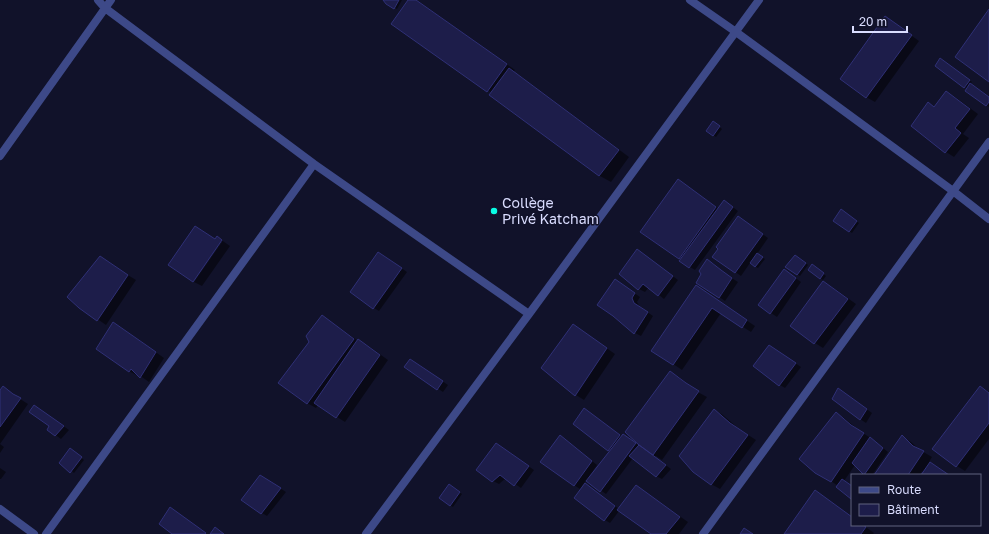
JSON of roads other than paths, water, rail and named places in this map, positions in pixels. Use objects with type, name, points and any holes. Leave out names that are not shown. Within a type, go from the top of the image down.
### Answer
[{"type":"street","points":[[98,0],[105,8],[314,164],[529,314]]},
{"type":"street","points":[[0,156],[111,0]]},
{"type":"street","points":[[690,0],[736,32],[989,219]]},
{"type":"street","points":[[366,534],[759,0]]},
{"type":"street","points":[[703,534],[989,142]]},
{"type":"street","points":[[46,534],[314,164]]},
{"type":"street","points":[[0,510],[34,534]]},
{"type":"place","name":"Collège Privé Katcham","points":[[494,211]]}]
